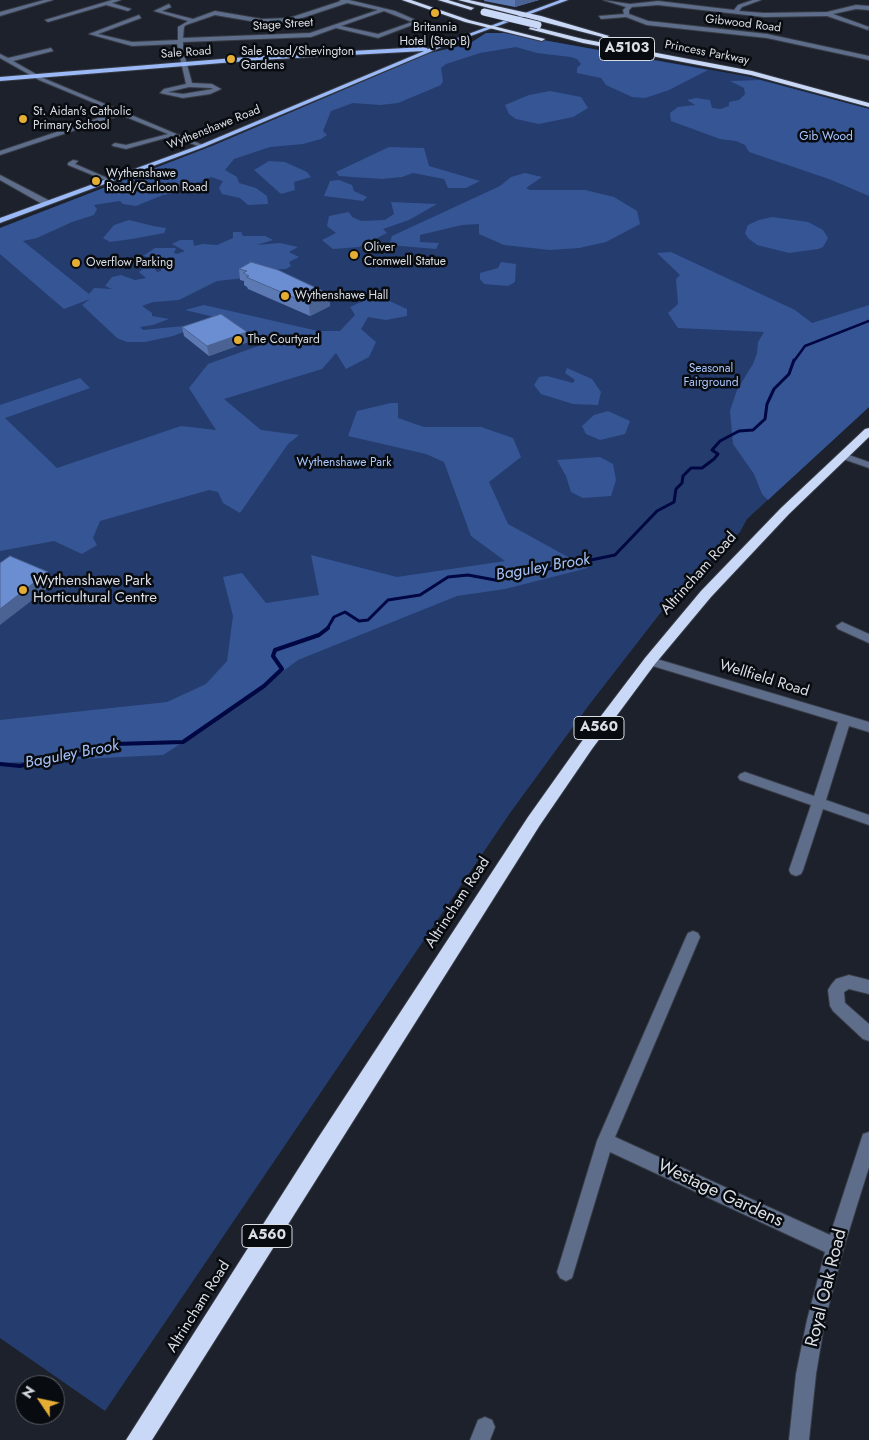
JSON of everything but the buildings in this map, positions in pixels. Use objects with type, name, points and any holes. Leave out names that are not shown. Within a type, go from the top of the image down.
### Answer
[{"type":"highway","points":[[405,0],[475,23],[546,40],[724,67]]},
{"type":"highway","name":"Princess Parkway","points":[[422,0],[481,13],[583,41],[724,67],[786,81],[869,105]]},
{"type":"highway","name":"Princess Parkway","points":[[441,0],[481,13]]},
{"type":"highway","points":[[461,0],[528,13],[619,39],[705,58]]},
{"type":"highway","points":[[540,10],[538,14],[541,18]]},
{"type":"highway","points":[[475,23],[480,26],[478,32],[505,31]]},
{"type":"highway","name":"Princess Parkway","points":[[534,27],[792,76],[869,98]]},
{"type":"highway","name":"Altrincham Road","points":[[138,1440],[323,1148],[534,821],[577,759],[650,661],[728,570],[869,431]]},
{"type":"main road","points":[[551,4],[565,0]]},
{"type":"main road","name":"Wythenshawe Road","points":[[528,13],[540,10],[551,4]]},
{"type":"main road","name":"Wythenshawe Road","points":[[0,221],[202,146],[434,49],[551,4]]},
{"type":"main road","name":"Sale Road","points":[[0,79],[185,64],[434,49]]},
{"type":"street","points":[[0,14],[50,0]]},
{"type":"street","points":[[88,0],[128,9]]},
{"type":"street","points":[[48,20],[118,0]]},
{"type":"street","points":[[606,0],[630,6],[658,3],[735,13],[793,16],[827,14],[856,6],[869,8]]},
{"type":"street","points":[[735,13],[740,6],[758,0]]},
{"type":"street","points":[[850,0],[856,6]]},
{"type":"street","points":[[189,85],[180,41],[181,27],[215,13],[262,22],[290,20],[344,1],[383,10],[417,22],[378,36],[338,27]]},
{"type":"street","points":[[169,6],[156,11],[194,21]]},
{"type":"street","points":[[601,17],[627,15],[626,10],[630,6]]},
{"type":"street","points":[[304,9],[315,12]]},
{"type":"street","name":"Stage Street","points":[[138,17],[92,34],[132,44],[296,36],[320,33],[383,10]]},
{"type":"street","points":[[827,14],[868,28]]},
{"type":"street","name":"Gibwood Road","points":[[627,15],[647,23],[767,36],[869,58]]},
{"type":"street","points":[[10,60],[51,50]]},
{"type":"street","points":[[0,56],[36,76],[202,146]]},
{"type":"street","points":[[189,85],[212,86],[218,89],[193,95],[172,96],[163,93],[166,90],[189,85]]},
{"type":"street","points":[[0,153],[122,112]]},
{"type":"street","points":[[115,145],[126,147],[175,134]]},
{"type":"street","points":[[70,164],[109,180]]},
{"type":"street","points":[[0,177],[47,203]]},
{"type":"street","points":[[842,456],[869,466]]},
{"type":"street","points":[[842,626],[869,639]]},
{"type":"street","name":"Wellfield Road","points":[[650,661],[868,726]]},
{"type":"street","points":[[796,870],[845,720]]},
{"type":"street","points":[[745,776],[869,820]]},
{"type":"street","points":[[566,1272],[605,1141],[693,937]]},
{"type":"street","points":[[869,987],[849,982],[841,984],[836,990],[838,1006],[869,1034]]},
{"type":"street","name":"Royal Oak Road","points":[[799,1440],[806,1374],[815,1328],[835,1247],[869,1140]]},
{"type":"street","name":"Westage Gardens","points":[[605,1141],[835,1247]]},
{"type":"green space","name":"Wythenshawe Park","points":[[486,33],[504,33],[751,77],[869,109],[869,407],[747,519],[740,532],[711,559],[708,567],[665,607],[589,705],[510,813],[105,1411],[65,1383],[65,1375],[53,1375],[0,1338],[0,228],[212,146],[430,53],[469,44]]},
{"type":"green space","points":[[486,33],[504,33],[708,70],[669,90],[645,98],[632,97],[606,85],[601,78],[577,73],[577,68],[581,64],[577,59],[571,57],[537,53],[516,47],[480,53],[446,64],[441,68],[443,81],[441,85],[398,103],[380,105],[353,103],[331,111],[323,131],[327,135],[321,139],[303,144],[270,147],[234,159],[225,170],[237,177],[239,183],[256,188],[267,196],[268,204],[248,205],[240,198],[222,194],[219,188],[223,181],[211,177],[176,193],[163,195],[136,206],[123,204],[120,201],[94,205],[97,209],[94,215],[72,222],[37,238],[23,241],[89,294],[94,288],[112,289],[105,286],[112,277],[121,275],[135,280],[146,278],[139,272],[148,265],[153,266],[157,272],[161,271],[161,267],[155,262],[158,259],[143,256],[155,248],[176,248],[174,253],[177,254],[185,251],[172,244],[180,240],[193,240],[194,246],[202,244],[217,245],[233,238],[233,232],[241,232],[243,236],[265,236],[273,240],[257,245],[280,243],[298,247],[289,252],[299,257],[289,262],[291,266],[286,269],[269,270],[254,277],[217,281],[179,300],[153,302],[142,306],[152,313],[152,316],[169,319],[153,325],[140,327],[143,330],[183,326],[197,327],[173,336],[145,342],[127,342],[117,338],[82,305],[90,299],[64,309],[0,254],[0,228],[212,146],[430,53],[469,44]]},
{"type":"green space","name":"Gib Wood","points":[[760,80],[869,109],[869,196],[829,179],[749,152],[745,145],[736,141],[720,139],[671,121],[670,113],[678,107],[695,105],[687,100],[696,98],[710,100],[712,108],[721,109],[729,106],[729,102],[739,100],[745,94],[744,88],[730,81]]},
{"type":"green space","points":[[550,91],[581,97],[588,108],[573,117],[539,124],[516,119],[509,114],[505,105],[529,95]]},
{"type":"green space","points":[[389,147],[424,148],[429,166],[480,181],[466,188],[448,188],[444,179],[413,173],[402,177],[382,179],[339,176],[336,172]]},
{"type":"green space","points":[[269,161],[285,162],[307,172],[311,177],[294,182],[295,190],[281,194],[254,170]]},
{"type":"green space","points":[[525,173],[542,177],[526,188],[530,190],[585,190],[614,197],[637,211],[640,224],[606,242],[579,248],[550,250],[504,245],[479,234],[479,224],[462,225],[420,235],[420,242],[439,243],[436,249],[389,245],[392,236],[500,186],[511,177]]},
{"type":"green space","points":[[339,180],[352,185],[354,191],[367,197],[363,201],[324,196],[330,181]]},
{"type":"green space","points":[[391,202],[437,204],[409,220],[383,229],[387,233],[359,247],[333,249],[322,240],[336,233],[327,226],[329,216],[349,212],[352,217],[361,221],[385,220],[394,214]]},
{"type":"green space","points":[[772,217],[808,222],[823,230],[828,238],[823,247],[818,249],[789,253],[757,245],[748,238],[745,233],[748,225]]},
{"type":"green space","points":[[129,220],[166,228],[164,233],[132,239],[110,242],[103,238],[114,225]]},
{"type":"green space","points":[[671,252],[795,310],[812,323],[869,305],[869,407],[768,500],[762,494],[754,474],[733,444],[730,411],[737,390],[753,364],[758,342],[764,332],[678,328],[668,313],[678,304],[676,279],[680,275],[657,253]]},
{"type":"green space","points":[[501,262],[516,264],[515,282],[508,286],[484,284],[480,279],[480,273],[498,268]]},
{"type":"green space","points":[[376,295],[407,309],[407,316],[386,320],[368,317],[361,329],[376,342],[369,357],[346,369],[336,353],[322,369],[224,399],[261,430],[299,435],[288,444],[240,513],[223,503],[218,492],[209,490],[100,521],[93,538],[97,545],[82,554],[54,541],[0,551],[0,405],[80,378],[90,388],[5,418],[57,468],[181,426],[216,430],[189,388],[208,364],[261,345],[227,320],[185,310],[204,305],[318,331],[340,331],[355,315],[350,307]]},
{"type":"green space","points":[[567,368],[592,379],[601,392],[598,405],[573,404],[541,394],[534,385],[539,377],[547,376],[573,383],[575,380],[565,373]]},
{"type":"green space","points":[[398,403],[398,418],[424,427],[481,427],[513,438],[521,457],[489,482],[508,524],[588,568],[505,589],[457,596],[298,660],[222,717],[163,755],[0,763],[0,720],[167,702],[206,684],[227,661],[233,616],[223,577],[242,573],[266,603],[319,595],[311,555],[397,577],[505,561],[471,536],[444,462],[426,454],[348,436],[357,411]]},
{"type":"green space","points":[[608,411],[630,421],[625,434],[600,440],[586,434],[582,426],[594,415]]},
{"type":"green space","points":[[600,457],[613,464],[616,480],[611,496],[583,498],[571,492],[566,476],[557,460]]},
{"type":"waterway","name":"Baguley Brook","points":[[794,361],[805,346],[869,321]]},
{"type":"waterway","name":"Baguley Brook","points":[[327,629],[334,617],[345,612],[359,621],[368,620],[388,600],[420,595],[448,577],[468,575],[495,580],[615,555],[657,511],[674,502],[676,489],[682,483],[683,476],[691,468],[702,468],[714,459],[718,454],[712,450],[720,441],[739,431],[753,430],[765,419],[767,404],[774,389],[789,374],[794,360]]},
{"type":"waterway","name":"Baguley Brook","points":[[0,764],[20,766],[53,758],[89,753],[115,744],[183,742],[264,686],[282,669],[273,656],[275,650],[319,635],[327,629]]},
{"type":"place","name":"Britannia Hotel (Stop B)","points":[[435,13]]},
{"type":"place","name":"Sale Road/Shevington Gardens","points":[[231,59]]},
{"type":"place","name":"St. Aidan's Catholic Primary School","points":[[23,119]]},
{"type":"place","name":"Wythenshawe Road/Carloon Road","points":[[96,181]]},
{"type":"place","name":"Oliver Cromwell Statue","points":[[354,255]]},
{"type":"place","name":"Overflow Parking","points":[[76,263]]},
{"type":"place","name":"Wythenshawe Hall","points":[[285,296]]},
{"type":"place","name":"The Courtyard","points":[[238,340]]},
{"type":"place","name":"Wythenshawe Park Horticultural Centre","points":[[23,590]]},
{"type":"park label","name":"Seasonal Fairground","points":[[711,376]]}]
